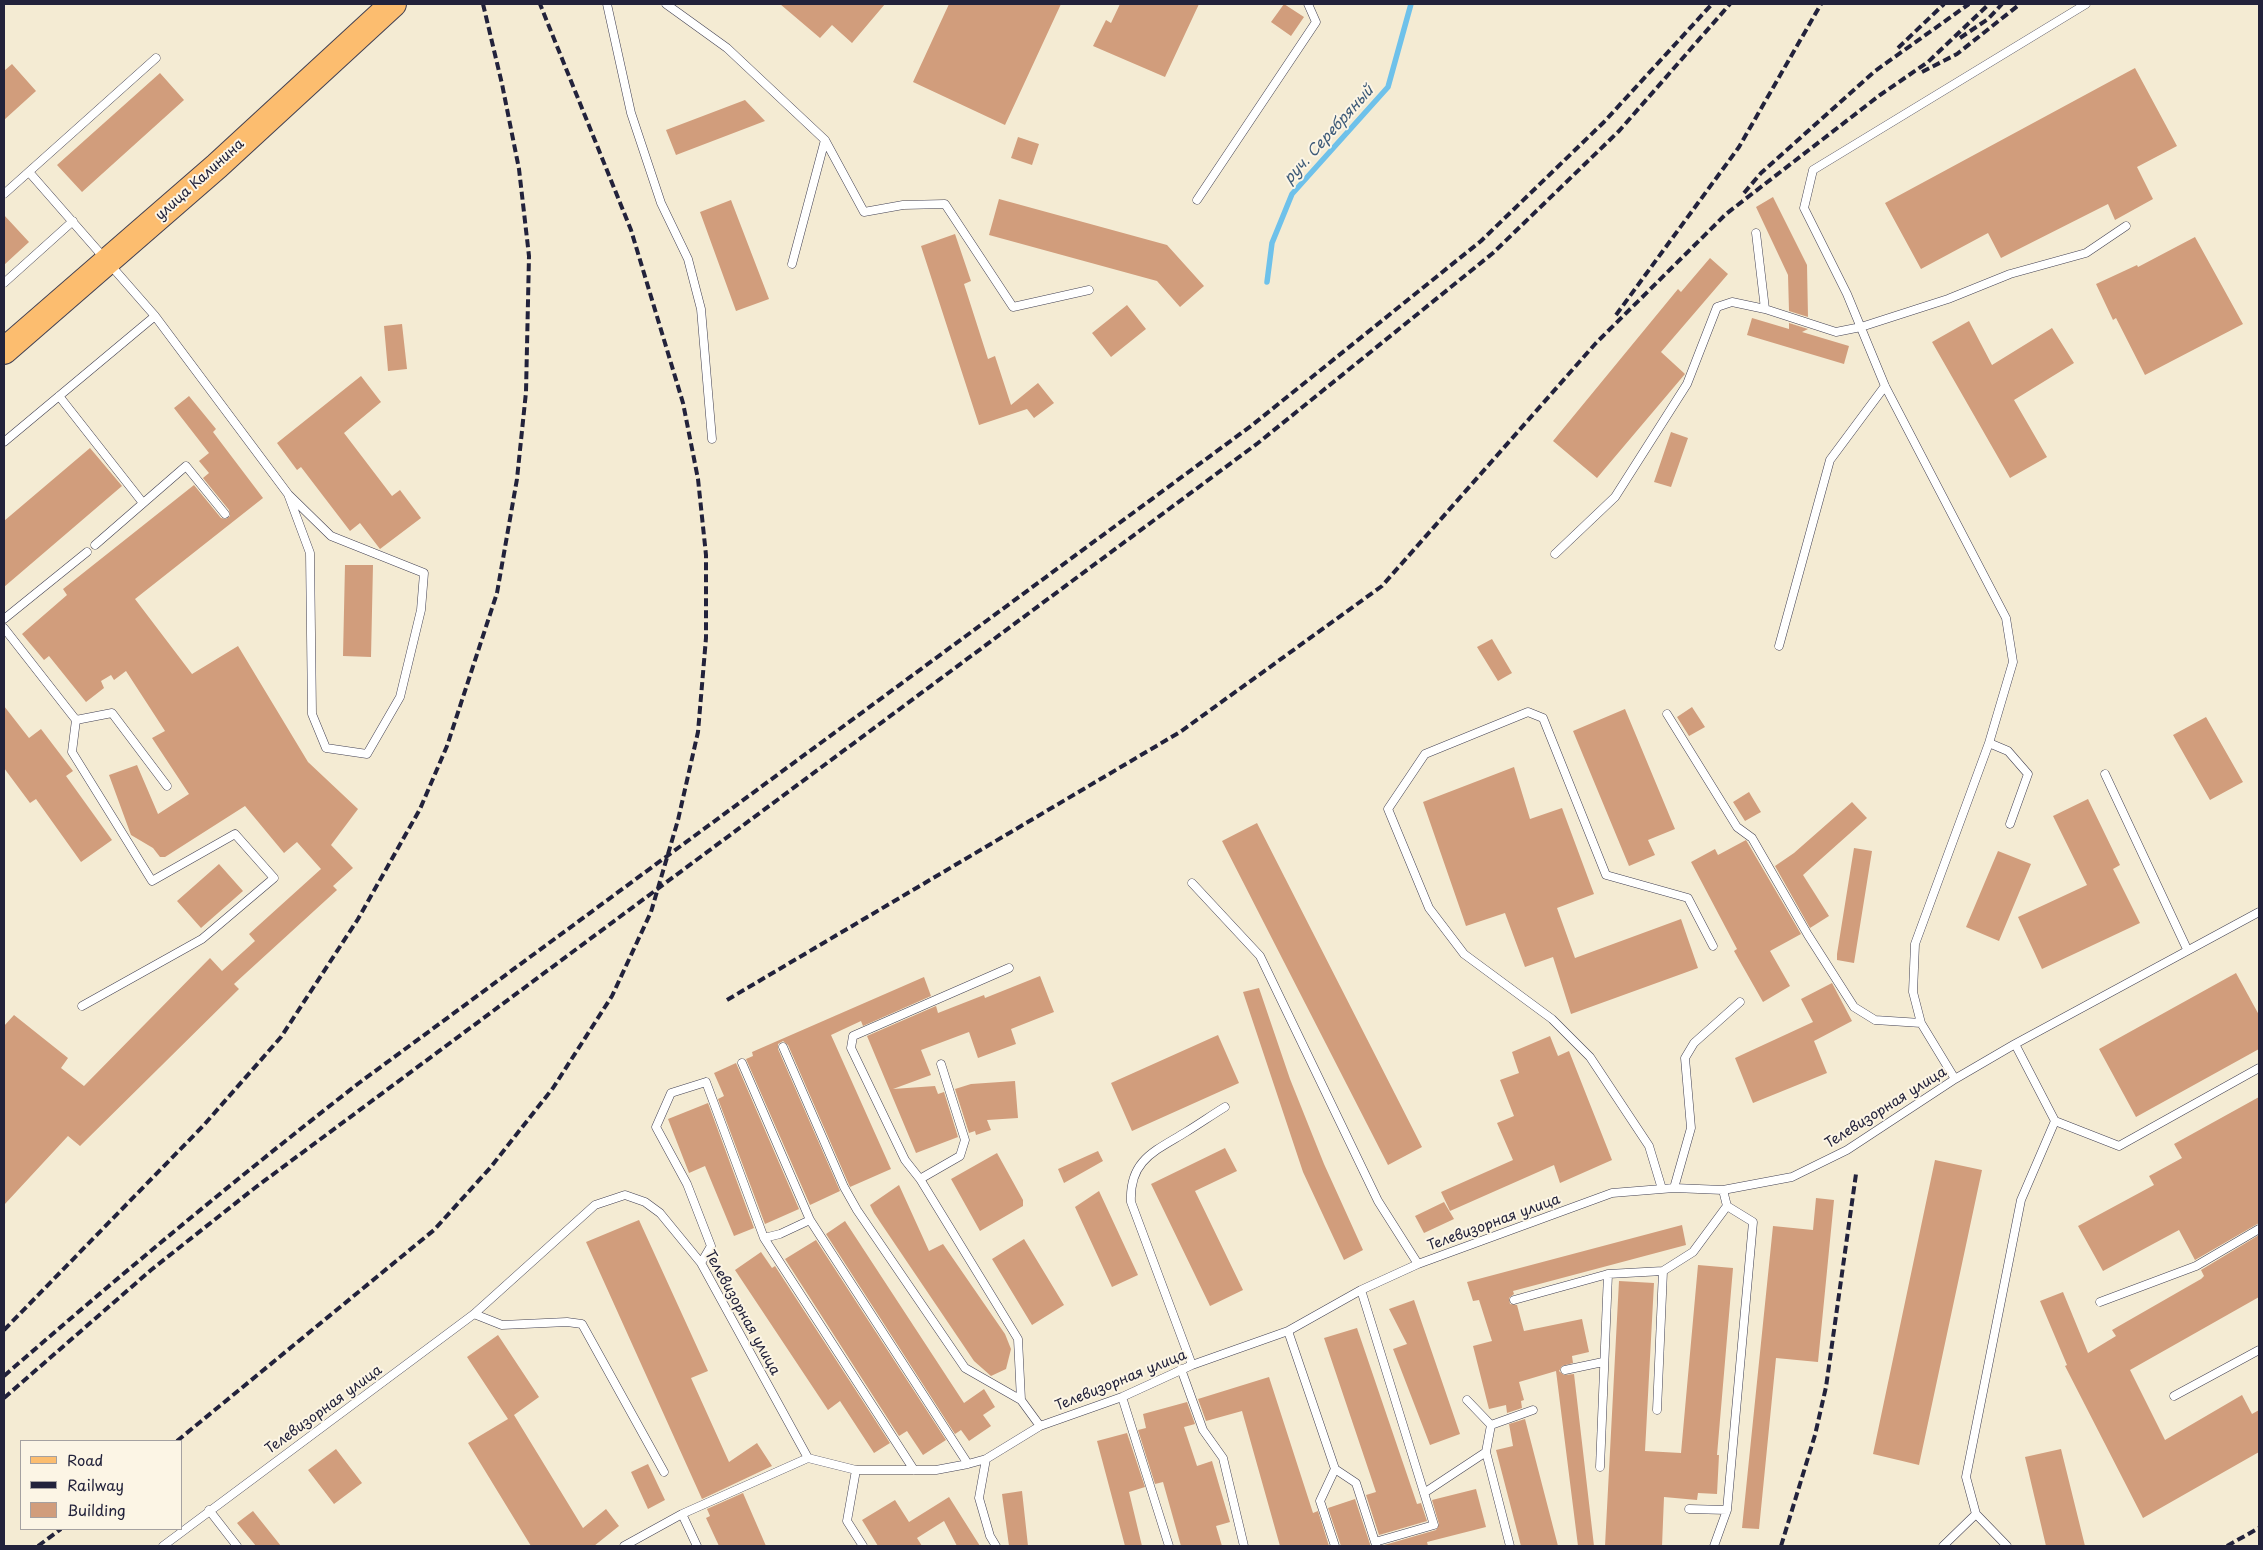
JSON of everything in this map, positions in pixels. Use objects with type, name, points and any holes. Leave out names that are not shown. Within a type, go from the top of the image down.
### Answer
[{"type":"main road","name":"улица Калинина","points":[[4,351],[217,166],[392,4]]},
{"type":"lane","points":[[607,4],[631,113],[661,203],[688,259],[702,309],[712,439]]},
{"type":"lane","points":[[666,4],[727,48],[825,140],[864,212],[903,205],[945,204],[1013,307],[1089,290]]},
{"type":"lane","points":[[1198,200],[1316,22],[1308,4]]},
{"type":"lane","points":[[1956,1079],[1921,1022],[1913,992],[1915,944],[1989,743],[2014,662],[2006,618],[1885,386],[1861,327],[1804,208],[1813,170],[2086,4]]},
{"type":"lane","points":[[4,194],[156,58]]},
{"type":"lane","points":[[792,264],[825,140]]},
{"type":"lane","points":[[29,172],[155,316],[288,494],[331,536],[424,573],[421,610],[400,697],[367,754],[326,748],[312,714],[310,553],[288,494]]},
{"type":"lane","points":[[4,283],[72,222]]},
{"type":"lane","points":[[1555,554],[1615,497],[1687,384],[1717,307],[1732,302],[1765,309],[1836,332],[1861,327],[1948,299],[2010,274],[2086,253],[2126,226]]},
{"type":"lane","points":[[1756,233],[1765,309]]},
{"type":"lane","points":[[4,442],[155,316]]},
{"type":"lane","points":[[1779,646],[1830,460],[1885,386]]},
{"type":"lane","points":[[59,396],[143,503]]},
{"type":"lane","points":[[94,545],[186,466],[225,514]]},
{"type":"lane","points":[[4,619],[87,552]]},
{"type":"lane","points":[[4,628],[76,720],[72,752],[152,880],[235,834],[274,878],[202,939],[82,1006]]},
{"type":"lane","points":[[1662,1189],[1649,1146],[1590,1056],[1552,1019],[1464,954],[1429,908],[1388,809],[1425,754],[1528,712],[1543,718],[1606,875],[1688,898],[1713,946]]},
{"type":"lane","points":[[76,720],[112,713],[167,786]]},
{"type":"lane","points":[[1666,714],[1737,827],[1752,838],[1808,935],[1854,1007],[1875,1020],[1921,1022]]},
{"type":"lane","points":[[1989,743],[2008,751],[2028,774],[2010,824]]},
{"type":"lane","points":[[2105,774],[2187,949]]},
{"type":"lane","points":[[1192,883],[1260,956],[1378,1201],[1418,1264]]},
{"type":"lane","name":"Телевизорная улица","points":[[163,1546],[474,1314],[595,1205],[625,1195],[645,1202],[660,1214],[701,1263],[808,1458],[856,1470],[936,1470],[986,1459],[1040,1426],[1122,1396],[1192,1365],[1288,1331],[1361,1290],[1418,1264],[1612,1193],[1674,1188],[1723,1190],[1792,1177],[1847,1150],[1956,1079],[2015,1044],[2187,949],[2259,912]]},
{"type":"lane","points":[[1009,968],[852,1036],[851,1048],[905,1160],[920,1179],[1018,1339],[1022,1400]]},
{"type":"lane","points":[[1674,1188],[1691,1128],[1685,1058],[1694,1043],[1740,1002]]},
{"type":"lane","points":[[2015,1044],[2055,1121],[2119,1146],[2259,1068]]},
{"type":"lane","points":[[783,1047],[844,1187],[964,1368],[1022,1400],[1040,1426]]},
{"type":"lane","points":[[742,1064],[810,1220],[968,1464]]},
{"type":"lane","points":[[920,1179],[960,1156],[964,1140],[941,1064]]},
{"type":"lane","points":[[701,1263],[711,1246],[687,1184],[656,1127],[671,1093],[706,1082],[764,1238],[914,1470]]},
{"type":"lane","points":[[1192,1365],[1130,1202],[1130,1187],[1135,1173],[1154,1150],[1225,1107]]},
{"type":"lane","points":[[2007,1546],[1976,1514],[1966,1477],[2021,1200],[2055,1121]]},
{"type":"lane","points":[[1714,1546],[1727,1510],[1754,1222],[1727,1206],[1723,1190]]},
{"type":"lane","points":[[1514,1300],[1608,1274],[1663,1271],[1693,1252],[1727,1206]]},
{"type":"lane","points":[[764,1238],[780,1234],[810,1220]]},
{"type":"lane","points":[[2100,1302],[2196,1266],[2259,1229]]},
{"type":"lane","points":[[1657,1410],[1663,1271]]},
{"type":"lane","points":[[1600,1467],[1608,1274]]},
{"type":"lane","points":[[1288,1331],[1335,1469],[1356,1483],[1375,1544],[1434,1525],[1361,1290]]},
{"type":"lane","points":[[474,1314],[502,1325],[567,1322],[582,1324],[664,1472]]},
{"type":"lane","points":[[2174,1396],[2259,1350]]},
{"type":"lane","points":[[1565,1370],[1603,1362]]},
{"type":"lane","points":[[1181,1370],[1203,1430],[1223,1458],[1244,1546]]},
{"type":"lane","points":[[1122,1396],[1169,1546]]},
{"type":"lane","points":[[1467,1400],[1491,1424]]},
{"type":"lane","points":[[1491,1424],[1533,1410]]},
{"type":"lane","points":[[1491,1424],[1486,1452],[1510,1546]]},
{"type":"lane","points":[[1424,1493],[1486,1452]]},
{"type":"lane","points":[[624,1546],[682,1514],[808,1458]]},
{"type":"lane","points":[[986,1459],[979,1498],[990,1536],[996,1546]]},
{"type":"lane","points":[[1335,1469],[1320,1501],[1335,1546]]},
{"type":"lane","points":[[856,1470],[847,1520],[863,1546]]},
{"type":"lane","points":[[1689,1509],[1727,1510]]},
{"type":"lane","points":[[209,1510],[236,1546]]},
{"type":"lane","points":[[682,1514],[697,1546]]},
{"type":"lane","points":[[1943,1546],[1976,1514]]},
{"type":"lane","points":[[988,1546],[990,1536]]},
{"type":"building","points":[[780,4],[885,4],[852,43],[832,25],[820,38]]},
{"type":"building","points":[[949,4],[1061,4],[1005,125],[913,82]]},
{"type":"building","points":[[1120,4],[1199,4],[1165,77],[1093,46],[1106,20],[1111,23]]},
{"type":"building","points":[[1284,4],[1304,17],[1291,36],[1271,22]]},
{"type":"building","points":[[12,64],[36,91],[4,120],[4,71]]},
{"type":"building","points":[[2135,68],[2177,146],[2137,167],[2153,199],[2115,220],[2108,204],[2001,258],[1988,233],[1921,269],[1885,203]]},
{"type":"building","points":[[160,73],[184,100],[82,192],[57,165]]},
{"type":"building","points":[[745,100],[765,121],[676,155],[666,130]]},
{"type":"building","points":[[1018,137],[1039,144],[1032,165],[1011,158]]},
{"type":"building","points":[[1773,197],[1807,265],[1808,317],[1789,311],[1788,275],[1756,207]]},
{"type":"building","points":[[999,199],[1167,245],[1204,286],[1180,307],[1157,281],[989,235]]},
{"type":"building","points":[[731,200],[769,299],[736,311],[700,212]]},
{"type":"building","points":[[4,215],[29,242],[4,265]]},
{"type":"building","points":[[955,234],[971,281],[964,284],[988,359],[995,356],[1011,405],[1038,383],[1054,403],[1034,418],[1027,409],[979,425],[921,246]]},
{"type":"building","points":[[2195,237],[2243,324],[2145,375],[2116,318],[2113,320],[2096,284],[2137,265],[2138,267]]},
{"type":"building","points":[[1710,258],[1728,274],[1661,352],[1685,374],[1597,478],[1553,441],[1678,289],[1681,292]]},
{"type":"building","points":[[1127,305],[1146,329],[1111,357],[1092,333]]},
{"type":"building","points":[[1752,318],[1789,329],[1789,323],[1808,329],[1802,332],[1849,346],[1844,364],[1747,335]]},
{"type":"building","points":[[1969,321],[1992,365],[2052,328],[2074,363],[2014,400],[2047,457],[2010,478],[1932,342]]},
{"type":"building","points":[[402,324],[407,369],[388,371],[384,326]]},
{"type":"building","points":[[361,376],[381,402],[344,433],[392,496],[400,490],[421,518],[380,549],[360,523],[350,531],[301,467],[297,470],[277,443]]},
{"type":"building","points":[[189,396],[216,429],[213,432],[263,498],[135,599],[192,674],[238,646],[308,762],[358,809],[331,845],[353,868],[333,886],[337,890],[234,984],[239,989],[80,1146],[68,1136],[4,1205],[4,1026],[14,1015],[68,1058],[61,1068],[84,1086],[210,958],[222,971],[255,941],[249,934],[321,869],[297,842],[284,853],[245,806],[165,857],[160,857],[153,848],[131,835],[109,775],[137,765],[158,814],[189,794],[152,738],[165,731],[126,671],[114,680],[111,675],[101,681],[104,688],[86,702],[49,656],[44,660],[22,634],[67,595],[63,589],[194,485],[221,518],[226,519],[230,516],[229,510],[203,478],[209,473],[199,461],[209,453],[174,408]]},
{"type":"building","points":[[1671,432],[1688,438],[1671,487],[1654,482]]},
{"type":"building","points":[[90,448],[122,486],[4,587],[4,521]]},
{"type":"building","points":[[345,565],[373,565],[371,657],[343,656]]},
{"type":"building","points":[[1492,639],[1512,673],[1498,681],[1477,647]]},
{"type":"building","points":[[4,706],[29,738],[41,729],[73,771],[66,776],[112,840],[81,862],[36,799],[30,803],[4,768]]},
{"type":"building","points":[[1692,707],[1705,727],[1689,736],[1677,717]]},
{"type":"building","points":[[1625,709],[1675,829],[1648,840],[1655,855],[1629,866],[1573,731]]},
{"type":"building","points":[[2206,717],[2243,782],[2210,800],[2173,735]]},
{"type":"building","points":[[1514,767],[1530,819],[1562,808],[1594,894],[1557,908],[1575,958],[1681,919],[1698,968],[1571,1014],[1553,957],[1525,967],[1505,913],[1466,926],[1423,802]]},
{"type":"building","points":[[1749,792],[1761,812],[1745,821],[1733,802]]},
{"type":"building","points":[[2088,799],[2120,865],[2113,869],[2140,923],[2042,969],[2018,917],[2087,885],[2053,816]]},
{"type":"building","points":[[1852,802],[1867,818],[1803,875],[1829,916],[1810,928],[1775,866],[1794,853]]},
{"type":"building","points":[[1257,823],[1422,1147],[1388,1165],[1222,841]]},
{"type":"building","points":[[1746,840],[1801,934],[1770,951],[1790,986],[1763,1002],[1734,951],[1737,949],[1691,862],[1715,849],[1718,855]]},
{"type":"building","points":[[1854,848],[1872,851],[1854,963],[1837,960],[1837,954]]},
{"type":"building","points":[[1998,851],[2031,864],[1999,941],[1966,927]]},
{"type":"building","points":[[219,864],[243,891],[201,928],[177,901]]},
{"type":"building","points":[[2236,973],[2259,1015],[2259,1049],[2136,1117],[2099,1049]]},
{"type":"building","points":[[1040,976],[1054,1012],[1011,1029],[1016,1044],[978,1058],[969,1032],[921,1050],[931,1075],[893,1089],[935,1086],[938,1094],[944,1092],[958,1137],[916,1153],[867,1036],[936,1006],[938,1013],[984,995],[985,998]]},
{"type":"building","points":[[924,977],[931,996],[863,1026],[861,1021],[831,1035],[891,1169],[850,1187],[788,1045],[783,1041],[778,1044],[778,1049],[840,1191],[810,1205],[746,1059],[753,1056],[752,1052]]},
{"type":"building","points":[[1832,983],[1852,1021],[1814,1041],[1827,1073],[1753,1103],[1735,1058],[1813,1022],[1801,999]]},
{"type":"building","points":[[1259,988],[1290,1079],[1324,1164],[1363,1250],[1344,1260],[1303,1172],[1243,992]]},
{"type":"building","points":[[1218,1035],[1239,1083],[1132,1131],[1111,1083]]},
{"type":"building","points":[[1550,1036],[1558,1056],[1569,1051],[1612,1160],[1560,1183],[1554,1165],[1450,1211],[1441,1192],[1513,1160],[1497,1123],[1514,1116],[1500,1080],[1519,1073],[1512,1052]]},
{"type":"building","points":[[736,1063],[799,1209],[765,1224],[718,1099],[724,1096],[714,1073]]},
{"type":"building","points":[[1015,1081],[1018,1118],[987,1120],[991,1130],[976,1135],[975,1131],[969,1133],[955,1089],[971,1084]]},
{"type":"building","points":[[2259,1097],[2259,1223],[2195,1260],[2179,1230],[2103,1271],[2078,1226],[2154,1185],[2149,1176],[2182,1158],[2174,1144]]},
{"type":"building","points":[[708,1103],[754,1228],[734,1236],[705,1166],[689,1173],[668,1119]]},
{"type":"building","points":[[1225,1148],[1237,1171],[1195,1191],[1243,1290],[1210,1306],[1151,1184]]},
{"type":"building","points":[[1098,1151],[1103,1161],[1064,1183],[1058,1169]]},
{"type":"building","points":[[997,1153],[1023,1200],[1023,1206],[980,1231],[951,1179]]},
{"type":"building","points":[[1935,1160],[1982,1170],[1919,1465],[1873,1454]]},
{"type":"building","points":[[899,1185],[929,1251],[943,1244],[1005,1334],[1011,1349],[1006,1369],[991,1376],[974,1361],[874,1213],[870,1205]]},
{"type":"building","points":[[1099,1191],[1138,1275],[1112,1287],[1075,1207]]},
{"type":"building","points":[[1816,1198],[1834,1200],[1818,1362],[1776,1358],[1759,1529],[1742,1528],[1773,1226],[1813,1230]]},
{"type":"building","points":[[1444,1202],[1454,1219],[1424,1233],[1415,1216]]},
{"type":"building","points":[[639,1220],[708,1371],[691,1378],[729,1462],[757,1443],[772,1466],[702,1499],[586,1242]]},
{"type":"building","points":[[845,1221],[964,1403],[984,1389],[995,1407],[983,1415],[991,1426],[969,1441],[961,1430],[955,1434],[826,1234]]},
{"type":"building","points":[[1682,1225],[1686,1245],[1513,1291],[1514,1294],[1509,1298],[1510,1304],[1517,1305],[1524,1331],[1582,1319],[1589,1352],[1572,1356],[1573,1363],[1562,1366],[1559,1371],[1564,1375],[1574,1374],[1594,1546],[1578,1546],[1556,1371],[1519,1382],[1524,1400],[1521,1401],[1522,1408],[1507,1413],[1506,1405],[1489,1409],[1473,1346],[1492,1341],[1479,1300],[1473,1301],[1467,1282]]},
{"type":"building","points":[[2259,1235],[2259,1297],[2130,1370],[2165,1440],[2242,1395],[2252,1414],[2259,1410],[2259,1452],[2143,1518],[2065,1366],[2067,1365],[2040,1301],[2063,1292],[2088,1353],[2116,1336],[2112,1330],[2201,1279],[2204,1276],[2201,1270]]},
{"type":"building","points":[[1024,1239],[1064,1305],[1032,1325],[992,1259]]},
{"type":"building","points":[[816,1240],[946,1440],[923,1455],[907,1431],[899,1436],[785,1259]]},
{"type":"building","points":[[761,1252],[772,1268],[775,1266],[890,1443],[874,1453],[840,1401],[828,1410],[735,1270]]},
{"type":"building","points":[[1698,1265],[1733,1268],[1717,1455],[1719,1455],[1717,1494],[1698,1493],[1697,1500],[1664,1497],[1662,1546],[1605,1546],[1619,1281],[1654,1283],[1645,1451],[1681,1453]]},
{"type":"building","points":[[1414,1300],[1460,1434],[1430,1445],[1393,1349],[1407,1344],[1389,1309]]},
{"type":"building","points":[[1357,1328],[1417,1504],[1421,1503],[1427,1521],[1379,1535],[1366,1495],[1376,1492],[1324,1338]]},
{"type":"building","points":[[498,1335],[539,1397],[514,1415],[583,1528],[606,1509],[619,1526],[594,1546],[531,1546],[468,1443],[508,1419],[467,1357]]},
{"type":"building","points":[[1269,1377],[1313,1513],[1318,1511],[1329,1546],[1280,1546],[1242,1411],[1206,1421],[1198,1399]]},
{"type":"building","points":[[1187,1402],[1195,1424],[1184,1427],[1197,1466],[1212,1461],[1230,1522],[1216,1526],[1222,1546],[1181,1546],[1163,1482],[1155,1484],[1138,1430],[1146,1428],[1143,1414]]},
{"type":"building","points":[[1525,1419],[1558,1546],[1521,1546],[1496,1450],[1513,1446],[1509,1424]]},
{"type":"building","points":[[1127,1433],[1145,1487],[1129,1492],[1142,1546],[1125,1546],[1097,1441]]},
{"type":"building","points":[[336,1449],[362,1483],[334,1504],[308,1470]]},
{"type":"building","points":[[2061,1449],[2085,1546],[2046,1546],[2025,1457]]},
{"type":"building","points":[[648,1464],[665,1500],[648,1509],[631,1472]]},
{"type":"building","points":[[1476,1489],[1486,1527],[1427,1542],[1428,1546],[1381,1546],[1436,1530],[1439,1524],[1432,1500]]},
{"type":"building","points":[[1022,1491],[1028,1546],[1009,1546],[1002,1494]]},
{"type":"building","points":[[743,1493],[766,1546],[719,1546],[706,1518],[710,1516],[707,1509]]},
{"type":"building","points":[[949,1497],[980,1546],[957,1546],[944,1521],[917,1538],[922,1546],[878,1546],[862,1520],[895,1500],[909,1522]]},
{"type":"building","points":[[1355,1499],[1370,1546],[1341,1546],[1328,1508]]},
{"type":"building","points":[[253,1511],[281,1546],[256,1546],[237,1523]]},
{"type":"waterway","name":"руч. Серебряный","points":[[1267,282],[1272,243],[1292,194],[1388,87],[1411,4]]},
{"type":"railway","points":[[4,1330],[203,1126],[281,1037],[358,919],[420,809],[447,746],[497,593],[517,479],[526,392],[529,256],[519,169],[502,84],[483,4]]},
{"type":"railway","points":[[178,1440],[434,1230],[490,1168],[553,1088],[612,996],[651,912],[678,820],[698,732],[706,638],[706,555],[698,479],[683,403],[631,230],[540,4]]},
{"type":"railway","points":[[4,1376],[179,1227],[359,1083],[1251,426],[1481,241],[1604,122],[1712,4]]},
{"type":"railway","points":[[4,1398],[151,1270],[256,1187],[1258,443],[1493,253],[1619,131],[1730,4]]},
{"type":"railway","points":[[1616,315],[1739,147],[1821,4]]},
{"type":"railway","points":[[1898,48],[1944,4]]},
{"type":"railway","points":[[1744,193],[1761,173],[1875,71],[1969,4]]},
{"type":"railway","points":[[727,1000],[1180,732],[1382,586],[1596,343],[1726,214],[1880,95],[1928,62],[1989,4]]},
{"type":"railway","points":[[1960,38],[1988,19],[2002,4]]},
{"type":"railway","points":[[1922,72],[1957,54],[2020,4]]},
{"type":"railway","points":[[1781,1546],[1815,1435],[1826,1387],[1856,1174]]},
{"type":"railway","points":[[2227,1546],[2259,1528]]},
{"type":"railway","points":[[38,1546],[60,1530]]}]
